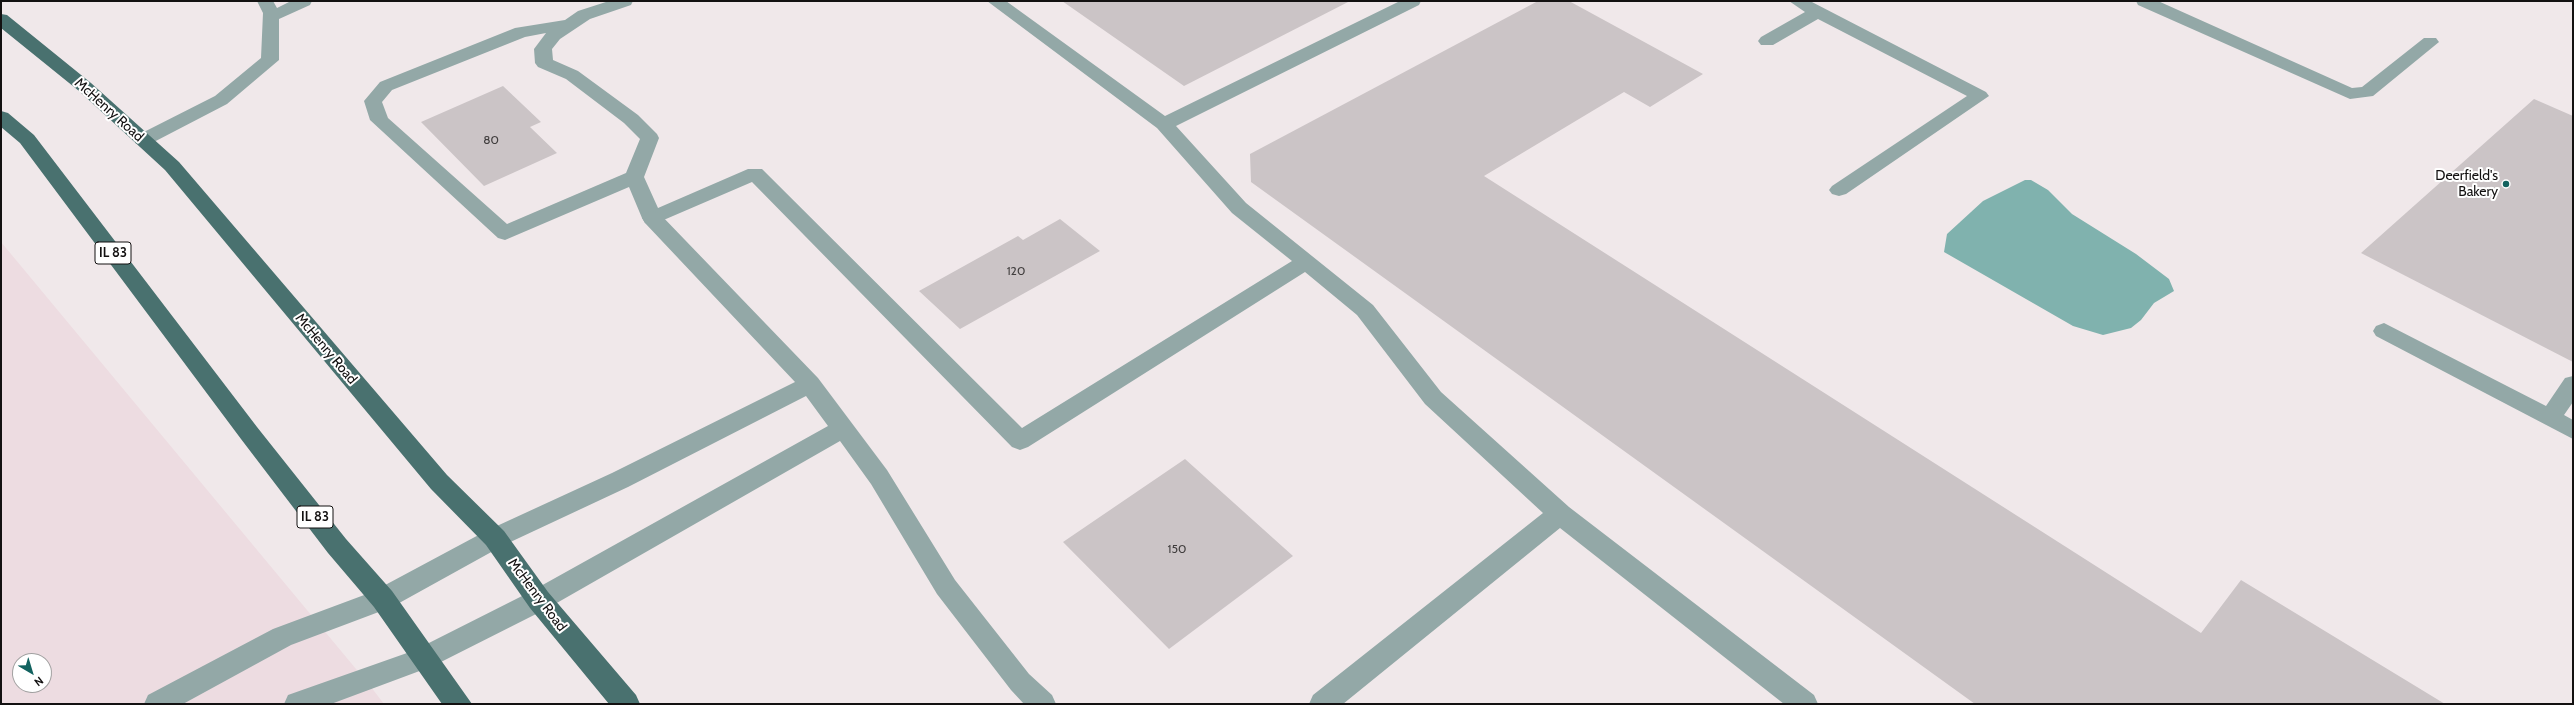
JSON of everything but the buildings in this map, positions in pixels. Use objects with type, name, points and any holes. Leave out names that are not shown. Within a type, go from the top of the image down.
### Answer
[{"type":"main road","name":"McHenry Road","points":[[1,19],[85,87],[172,166],[438,482],[495,538],[539,600],[626,704]]},
{"type":"main road","name":"IL 83","points":[[1,117],[27,139],[254,439],[337,546],[383,599],[458,704]]},
{"type":"street","points":[[143,140],[221,100],[270,60],[268,9],[304,1]]},
{"type":"street","points":[[569,25],[521,32],[386,86],[373,101],[379,120],[505,233],[634,177],[650,138],[631,119],[572,75],[544,63],[543,49],[554,35],[569,25],[584,15],[625,1]]},
{"type":"street","points":[[995,1],[1164,124],[1239,208],[1365,310],[1433,398],[1560,514],[1804,704]]},
{"type":"street","points":[[1164,124],[1413,1]]},
{"type":"street","points":[[1797,1],[1980,96],[1839,190]]},
{"type":"street","points":[[2144,1],[2350,94],[2367,92],[2430,42]]},
{"type":"street","points":[[1767,41],[1818,12]]},
{"type":"street","points":[[652,218],[755,173],[1020,441],[1306,262]]},
{"type":"street","points":[[634,177],[652,218],[810,384],[879,477],[946,587],[1020,682],[1042,704]]},
{"type":"street","points":[[2384,331],[2573,430]]},
{"type":"street","points":[[158,704],[282,637],[383,599],[495,538],[620,480],[810,384]]},
{"type":"street","points":[[2550,418],[2573,384]]},
{"type":"street","points":[[298,704],[424,658],[539,600],[665,527],[844,428]]},
{"type":"street","points":[[1323,704],[1560,514]]},
{"type":"shaded area","points":[[1,242],[371,687],[384,704],[1,704]]},
{"type":"water","points":[[2025,180],[2031,180],[2048,190],[2072,214],[2136,254],[2169,279],[2174,291],[2154,303],[2141,320],[2131,328],[2103,335],[2073,326],[1944,252],[1947,234],[1983,201]]},
{"type":"place","name":"Deerfield's Bakery","points":[[2506,184]]}]
